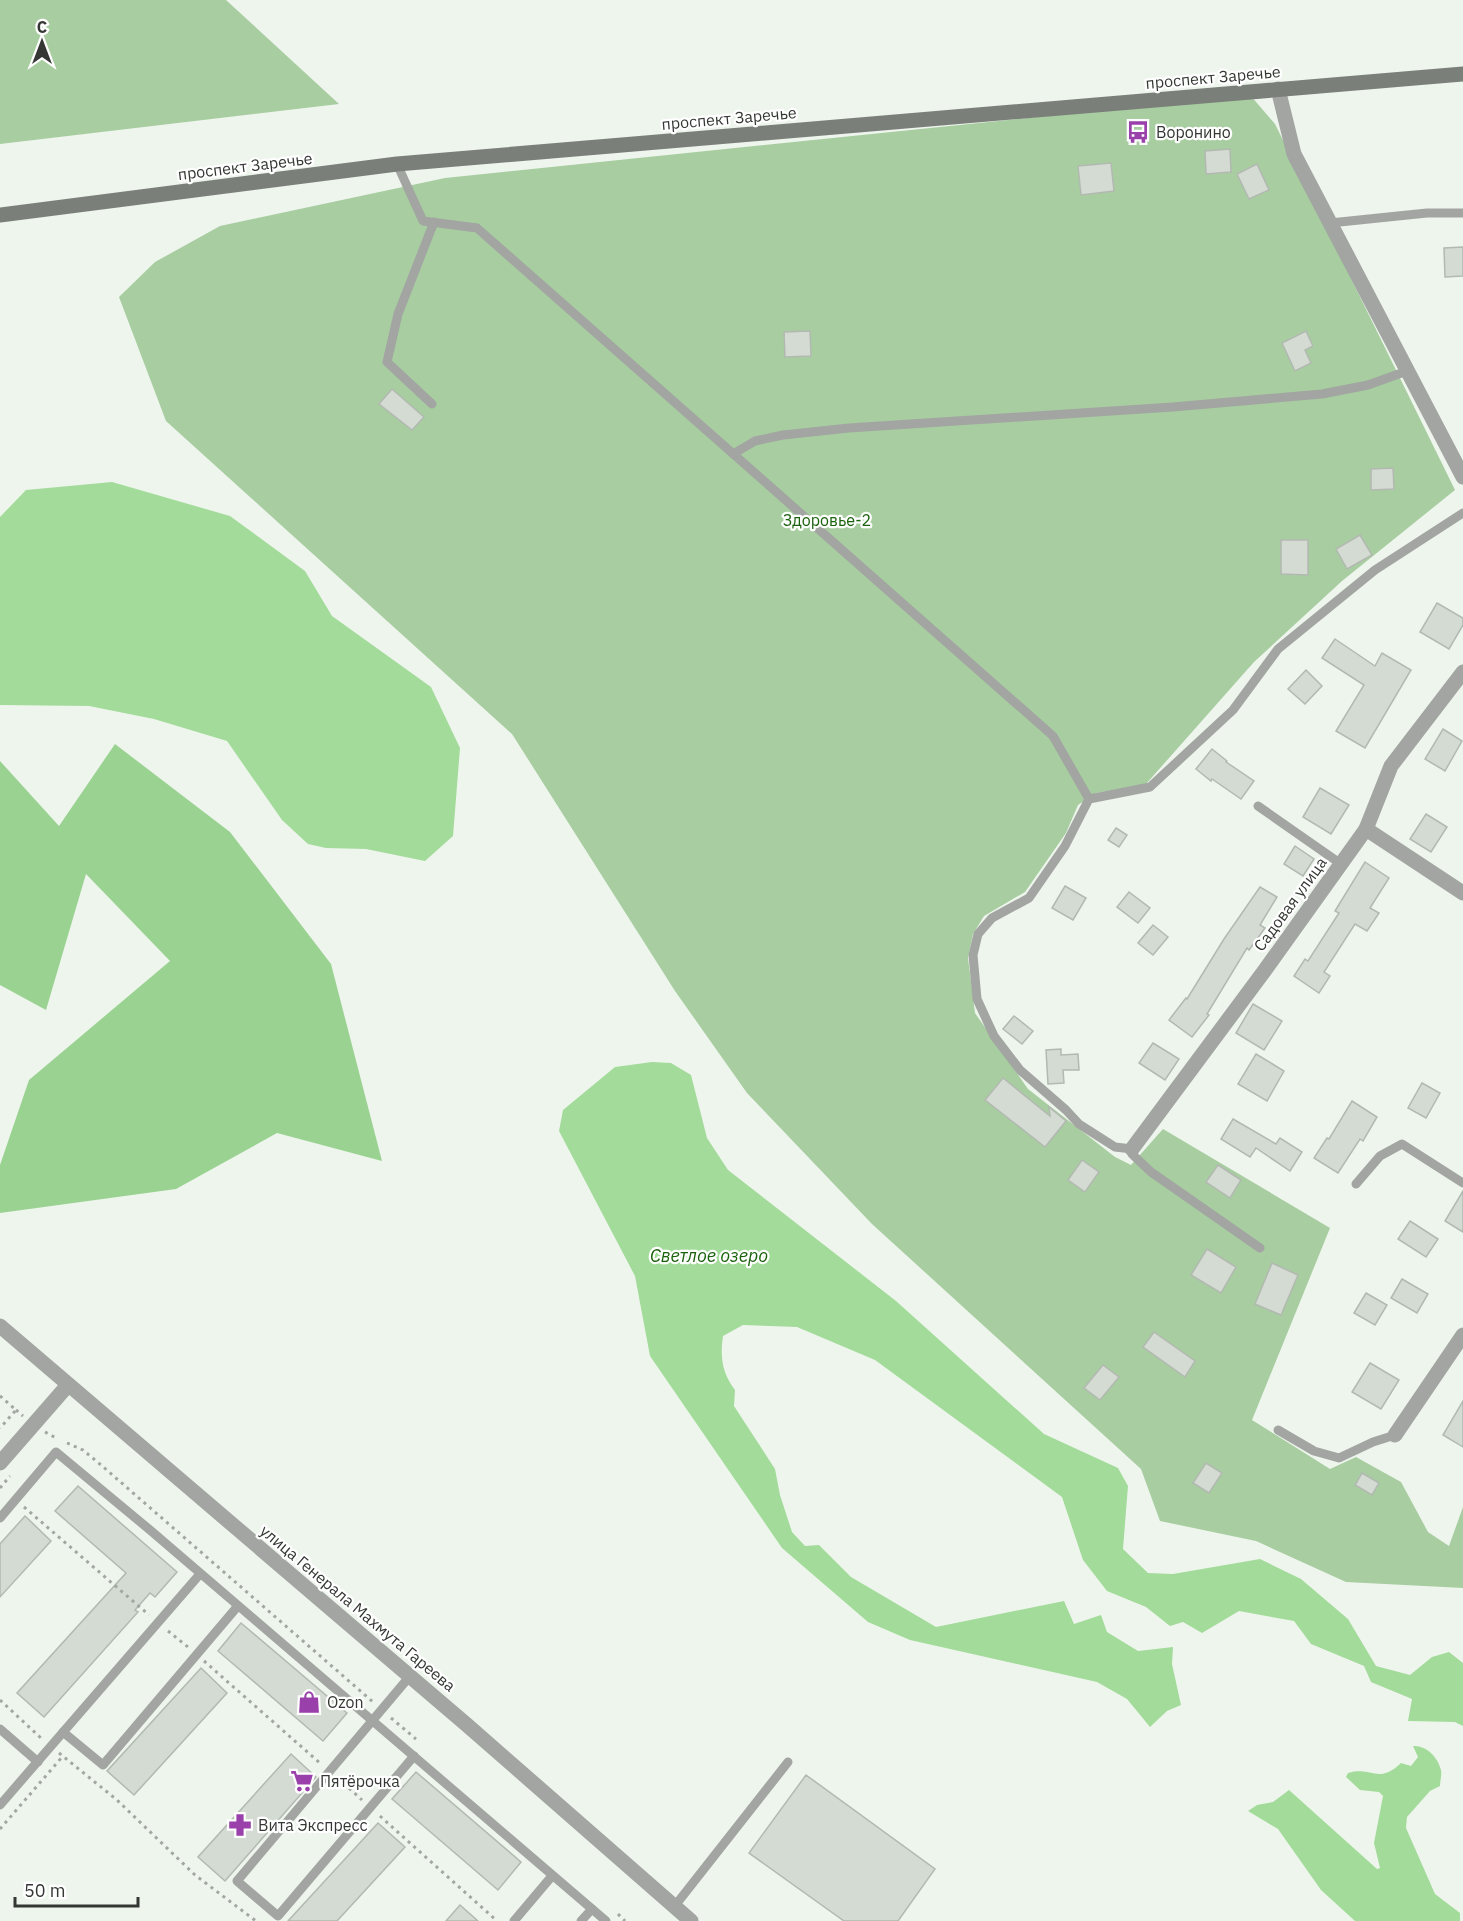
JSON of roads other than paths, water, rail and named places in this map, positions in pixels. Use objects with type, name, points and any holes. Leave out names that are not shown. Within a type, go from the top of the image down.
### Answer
[{"type":"street","name":"проспект Заречье","points":[[0,215],[397,165],[1463,74]]},
{"type":"street","points":[[1278,89],[1294,154],[1463,477]]},
{"type":"street","name":"Садовая улица","points":[[1132,1149],[1366,829],[1391,766],[1463,672]]},
{"type":"street","points":[[1366,829],[1463,893]]},
{"type":"street","name":"улица Генерала Махмута Гареева","points":[[0,1326],[410,1676],[691,1921]]},
{"type":"street","points":[[1395,1435],[1463,1335]]},
{"type":"street","points":[[0,1463],[68,1385]]},
{"type":"lane","points":[[397,165],[423,221],[477,228],[1053,736],[1089,799]]},
{"type":"lane","points":[[1330,224],[1427,213],[1463,213]]},
{"type":"lane","points":[[432,404],[387,362],[398,314],[434,222]]},
{"type":"lane","points":[[733,454],[755,441],[783,435],[849,428],[1173,407],[1322,394],[1368,385],[1407,370]]},
{"type":"lane","points":[[1089,799],[1150,787],[1233,710],[1278,649],[1375,570],[1463,513]]},
{"type":"lane","points":[[1089,799],[1065,846],[1029,898],[992,918],[978,934],[973,955],[977,999],[994,1036],[1020,1070],[1079,1124],[1115,1148],[1132,1149],[1132,1154],[1151,1172],[1260,1248]]},
{"type":"lane","points":[[1258,806],[1341,864]]},
{"type":"lane","points":[[1356,1184],[1380,1156],[1401,1144],[1463,1183]]},
{"type":"lane","points":[[1278,1430],[1314,1451],[1339,1458],[1373,1442],[1395,1435]]},
{"type":"lane","points":[[0,1518],[56,1452],[606,1921]]},
{"type":"lane","points":[[0,1805],[200,1574]]},
{"type":"lane","points":[[63,1732],[103,1765],[237,1607]]},
{"type":"lane","points":[[410,1676],[237,1881],[278,1916],[414,1756]]},
{"type":"lane","points":[[0,1729],[38,1762]]},
{"type":"lane","points":[[674,1906],[788,1762]]},
{"type":"lane","points":[[514,1921],[552,1876]]},
{"type":"lane","points":[[581,1921],[592,1909]]},
{"type":"water","points":[[112,482],[230,516],[305,571],[332,616],[431,687],[460,748],[453,836],[425,861],[366,849],[326,848],[308,844],[282,820],[227,741],[154,719],[89,706],[0,705],[0,517],[26,490]]},
{"type":"water","name":"Светлое озеро","points":[[652,1062],[671,1063],[691,1075],[707,1138],[728,1170],[896,1301],[1044,1434],[1118,1468],[1128,1486],[1123,1549],[1148,1573],[1173,1574],[1260,1559],[1301,1579],[1348,1619],[1376,1666],[1410,1675],[1432,1657],[1449,1652],[1463,1663],[1463,1726],[1455,1722],[1408,1721],[1412,1699],[1371,1682],[1364,1666],[1311,1644],[1294,1621],[1239,1611],[1202,1633],[1183,1622],[1170,1626],[1146,1607],[1107,1591],[1083,1560],[1062,1497],[875,1360],[797,1327],[743,1325],[723,1336],[723,1365],[735,1390],[734,1406],[775,1469],[780,1495],[792,1532],[805,1546],[819,1545],[851,1577],[936,1627],[1064,1601],[1074,1624],[1101,1615],[1107,1632],[1138,1651],[1173,1647],[1172,1664],[1181,1705],[1167,1711],[1150,1727],[1127,1699],[1097,1682],[910,1640],[868,1622],[782,1548],[650,1356],[635,1276],[559,1131],[563,1110],[615,1067]]},
{"type":"water","points":[[1413,1746],[1427,1750],[1434,1756],[1441,1770],[1441,1776],[1440,1786],[1430,1791],[1407,1817],[1406,1828],[1435,1894],[1460,1913],[1460,1921],[1355,1921],[1321,1890],[1278,1829],[1248,1811],[1257,1805],[1273,1802],[1289,1790],[1377,1869],[1380,1868],[1374,1843],[1383,1796],[1379,1792],[1360,1790],[1346,1777],[1348,1773],[1356,1771],[1386,1773],[1401,1763],[1411,1766],[1418,1757]]},
{"type":"place","name":"Воронино","points":[[1138,132]]},
{"type":"place","name":"Ozon","points":[[309,1702]]},
{"type":"place","name":"Пятёрочка","points":[[302,1781]]},
{"type":"place","name":"Вита Экспресс","points":[[240,1825]]},
{"type":"park label","name":"Здоровье-2","points":[[827,520]]}]
